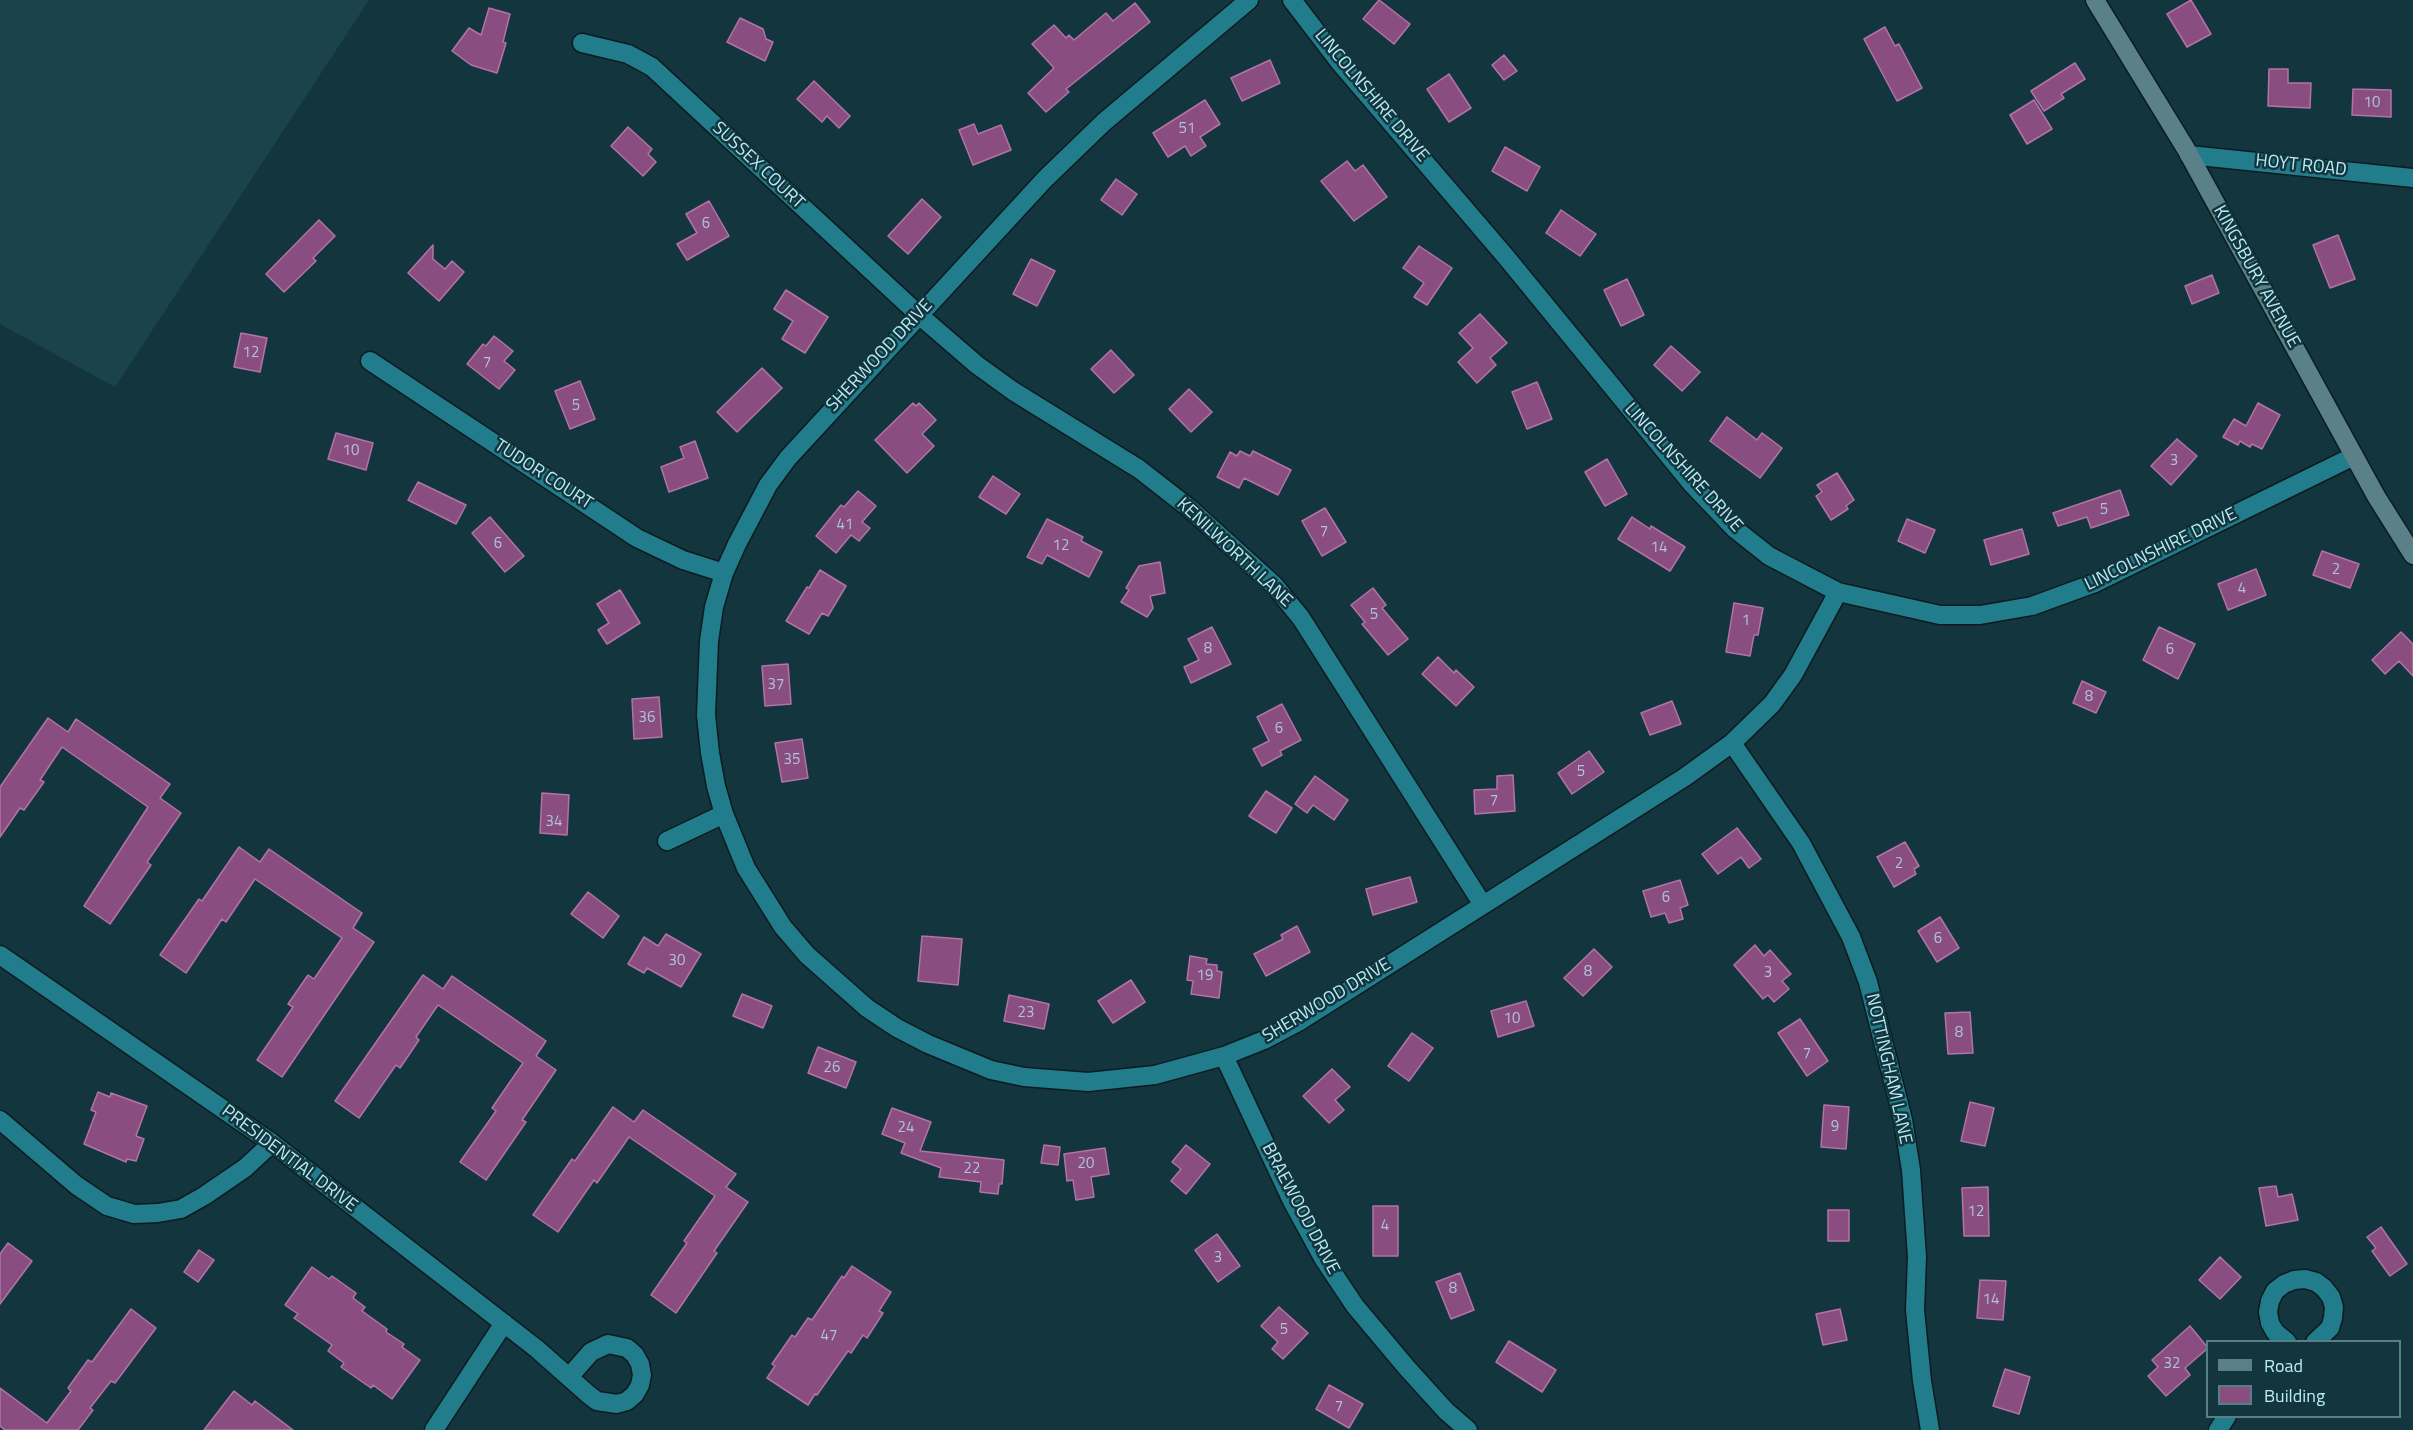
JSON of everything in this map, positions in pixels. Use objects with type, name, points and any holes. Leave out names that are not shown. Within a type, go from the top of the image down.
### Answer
[{"type":"main road","name":"KINGSBURY AVENUE","points":[[2095,0],[2189,154],[2354,456],[2413,555]]},
{"type":"street","name":"SHERWOOD DRIVE","points":[[1249,0],[1074,150],[919,315],[788,458],[753,512],[724,573],[714,608],[706,715],[716,786],[724,814],[746,868],[783,927],[807,955],[867,1008],[928,1044],[991,1070],[1024,1077],[1088,1082],[1155,1075],[1224,1056],[1264,1040],[1300,1021],[1686,777],[1732,743],[1772,704],[1793,675],[1838,592]]},
{"type":"street","name":"LINCOLNSHIRE DRIVE","points":[[1292,0],[1341,64],[1506,257],[1699,491],[1735,529],[1769,556],[1838,592],[1940,615],[1980,615],[2032,606],[2095,584],[2354,456]]},
{"type":"street","name":"SUSSEX COURT","points":[[582,43],[628,54],[652,68],[919,315]]},
{"type":"street","name":"HOYT ROAD","points":[[2189,154],[2413,178]]},
{"type":"street","name":"KENILWORTH LANE","points":[[919,315],[977,365],[1013,391],[1155,482],[1189,508],[1274,585],[1301,618],[1483,905]]},
{"type":"street","name":"TUDOR COURT","points":[[370,361],[637,538],[683,560],[724,573]]},
{"type":"street","name":"NOTTINGHAM LANE","points":[[1732,743],[1801,843],[1851,937],[1868,982],[1903,1120],[1911,1170],[1917,1257],[1915,1310],[1922,1381],[1930,1430]]},
{"type":"street","points":[[667,841],[724,814]]},
{"type":"street","name":"PRESIDENTIAL DRIVE","points":[[0,955],[272,1143],[504,1323],[568,1377]]},
{"type":"street","name":"BRAEWOOD DRIVE","points":[[1224,1056],[1292,1201],[1323,1258],[1355,1306],[1407,1368],[1446,1411],[1468,1430]]},
{"type":"street","points":[[0,1120],[76,1185],[107,1206],[134,1214],[158,1214],[188,1204],[245,1168],[272,1143]]},
{"type":"street","points":[[2283,1340],[2270,1323],[2268,1312],[2270,1301],[2275,1291],[2284,1284],[2305,1279],[2316,1282],[2324,1288],[2331,1297],[2334,1307],[2330,1328],[2316,1340]]},
{"type":"street","points":[[434,1430],[504,1323]]},
{"type":"shaded area","points":[[0,0],[369,0],[115,387],[0,324]]},
{"type":"building","points":[[1379,0],[1410,24],[1394,44],[1363,19]]},
{"type":"building","points":[[2191,0],[2211,34],[2187,47],[2167,14]]},
{"type":"building","points":[[1135,3],[1150,22],[1066,89],[1069,92],[1046,112],[1028,93],[1054,68],[1032,44],[1054,25],[1066,38],[1069,35],[1074,40],[1106,13],[1113,21]]},
{"type":"building","points":[[489,8],[510,14],[503,42],[506,43],[497,73],[471,65],[452,51],[469,28],[481,35]]},
{"type":"building","points":[[740,18],[763,29],[766,39],[773,42],[765,61],[727,42]]},
{"type":"building","points":[[1885,27],[1895,46],[1899,44],[1922,88],[1897,101],[1864,39]]},
{"type":"building","points":[[1504,55],[1517,71],[1504,80],[1492,65]]},
{"type":"building","points":[[1270,60],[1280,83],[1242,101],[1231,78]]},
{"type":"building","points":[[2075,63],[2085,79],[2061,94],[2064,98],[2044,111],[2031,91]]},
{"type":"building","points":[[2269,69],[2288,69],[2288,83],[2311,83],[2310,108],[2268,106]]},
{"type":"building","points":[[1449,74],[1471,108],[1449,122],[1427,89]]},
{"type":"building","points":[[814,81],[850,116],[839,128],[827,116],[822,122],[797,99]]},
{"type":"building","points":[[2353,89],[2391,90],[2391,117],[2352,115]]},
{"type":"building","points":[[1205,100],[1220,124],[1200,137],[1206,146],[1191,156],[1185,146],[1168,157],[1153,133]]},
{"type":"building","points":[[2034,100],[2052,129],[2027,144],[2010,115]]},
{"type":"building","points":[[974,124],[978,134],[1001,125],[1011,150],[973,165],[959,130]]},
{"type":"building","points":[[628,127],[652,149],[648,154],[656,162],[643,176],[611,146]]},
{"type":"building","points":[[1505,147],[1540,167],[1527,191],[1492,171]]},
{"type":"building","points":[[1347,161],[1355,171],[1363,165],[1387,197],[1354,221],[1321,181]]},
{"type":"building","points":[[1116,179],[1137,194],[1122,215],[1101,200]]},
{"type":"building","points":[[922,199],[941,217],[908,254],[888,236]]},
{"type":"building","points":[[709,201],[729,236],[687,260],[677,244],[697,233],[686,214]]},
{"type":"building","points":[[1561,210],[1596,234],[1580,256],[1546,233]]},
{"type":"building","points":[[319,220],[335,236],[313,258],[316,261],[284,292],[266,274]]},
{"type":"building","points":[[2338,235],[2355,279],[2330,288],[2313,245]]},
{"type":"building","points":[[433,245],[433,259],[445,269],[452,261],[464,272],[439,301],[408,273]]},
{"type":"building","points":[[1419,246],[1452,268],[1427,305],[1414,297],[1424,283],[1403,268]]},
{"type":"building","points":[[1031,259],[1055,271],[1037,306],[1013,294]]},
{"type":"building","points":[[2212,275],[2219,293],[2192,304],[2185,286]]},
{"type":"building","points":[[1627,279],[1644,315],[1621,326],[1604,290]]},
{"type":"building","points":[[786,290],[828,317],[805,353],[782,339],[793,321],[774,309]]},
{"type":"building","points":[[1480,314],[1507,343],[1490,358],[1496,365],[1477,383],[1458,362],[1473,348],[1459,333]]},
{"type":"building","points":[[241,333],[267,338],[260,372],[234,367]]},
{"type":"building","points":[[494,336],[513,351],[504,361],[515,370],[499,389],[467,364],[483,344],[486,346]]},
{"type":"building","points":[[1671,346],[1700,372],[1682,391],[1654,365]]},
{"type":"building","points":[[1111,350],[1134,375],[1114,393],[1091,369]]},
{"type":"building","points":[[762,368],[782,388],[737,432],[717,412]]},
{"type":"building","points":[[580,381],[595,419],[570,429],[555,391]]},
{"type":"building","points":[[1537,382],[1552,419],[1527,429],[1512,392]]},
{"type":"building","points":[[1189,389],[1212,412],[1191,432],[1169,409]]},
{"type":"building","points":[[913,403],[916,406],[919,403],[936,420],[922,434],[934,446],[907,473],[875,440]]},
{"type":"building","points":[[2258,403],[2280,415],[2262,449],[2252,444],[2250,447],[2240,441],[2238,445],[2223,437],[2234,419],[2246,426]]},
{"type":"building","points":[[1727,417],[1757,440],[1762,433],[1782,448],[1760,478],[1710,441]]},
{"type":"building","points":[[336,433],[373,443],[366,470],[328,459]]},
{"type":"building","points":[[2177,439],[2197,456],[2171,485],[2151,466]]},
{"type":"building","points":[[695,441],[708,478],[669,492],[661,467],[684,458],[680,447]]},
{"type":"building","points":[[1240,451],[1250,456],[1253,451],[1291,470],[1278,495],[1244,478],[1239,488],[1217,477],[1230,452],[1237,456]]},
{"type":"building","points":[[1607,459],[1627,494],[1605,506],[1585,472]]},
{"type":"building","points":[[1837,473],[1854,500],[1846,506],[1848,509],[1831,520],[1816,496],[1822,492],[1817,485]]},
{"type":"building","points":[[993,476],[1020,494],[1006,514],[979,497]]},
{"type":"building","points":[[418,482],[466,505],[456,524],[408,500]]},
{"type":"building","points":[[2120,490],[2129,515],[2091,528],[2087,517],[2058,526],[2053,513]]},
{"type":"building","points":[[858,491],[876,506],[862,522],[870,528],[859,541],[851,535],[836,553],[816,536],[841,505],[844,507]]},
{"type":"building","points":[[1325,508],[1346,542],[1322,556],[1302,521]]},
{"type":"building","points":[[490,517],[524,556],[505,572],[472,533]]},
{"type":"building","points":[[1632,517],[1685,547],[1670,571],[1618,539]]},
{"type":"building","points":[[1047,519],[1083,537],[1081,541],[1102,552],[1089,577],[1047,555],[1042,564],[1027,557]]},
{"type":"building","points":[[1907,519],[1935,530],[1925,553],[1898,541]]},
{"type":"building","points":[[2022,529],[2029,554],[1991,565],[1984,540]]},
{"type":"building","points":[[2322,551],[2359,564],[2350,588],[2313,575]]},
{"type":"building","points":[[1160,562],[1165,593],[1150,596],[1153,608],[1147,617],[1121,602],[1139,566]]},
{"type":"building","points":[[2256,569],[2266,595],[2228,610],[2218,584]]},
{"type":"building","points":[[820,570],[846,586],[828,616],[822,613],[809,634],[786,621]]},
{"type":"building","points":[[1373,588],[1386,605],[1382,608],[1408,639],[1388,655],[1362,624],[1365,622],[1351,605]]},
{"type":"building","points":[[620,590],[640,623],[607,644],[598,630],[609,623],[597,604]]},
{"type":"building","points":[[1734,603],[1763,608],[1758,635],[1754,635],[1750,656],[1726,652]]},
{"type":"building","points":[[1212,627],[1231,664],[1191,683],[1184,667],[1199,660],[1188,639]]},
{"type":"building","points":[[2159,627],[2195,644],[2178,679],[2143,660]]},
{"type":"building","points":[[2401,632],[2413,644],[2413,676],[2399,661],[2385,674],[2372,660]]},
{"type":"building","points":[[1438,657],[1454,673],[1456,670],[1474,687],[1456,706],[1422,674]]},
{"type":"building","points":[[788,664],[791,704],[765,706],[762,666]]},
{"type":"building","points":[[2082,681],[2106,692],[2096,713],[2073,703]]},
{"type":"building","points":[[659,697],[662,737],[634,739],[632,699]]},
{"type":"building","points":[[1672,701],[1681,724],[1650,735],[1641,713]]},
{"type":"building","points":[[1282,704],[1301,740],[1280,751],[1282,755],[1262,766],[1253,749],[1269,741],[1257,717]]},
{"type":"building","points":[[48,718],[68,732],[76,719],[170,784],[160,798],[181,813],[147,862],[151,865],[110,924],[84,906],[148,807],[62,747],[40,780],[44,782],[24,810],[20,808],[0,837],[0,787]]},
{"type":"building","points":[[802,739],[808,778],[782,782],[775,743]]},
{"type":"building","points":[[1589,751],[1604,772],[1572,794],[1558,773]]},
{"type":"building","points":[[1513,775],[1515,811],[1475,814],[1474,790],[1497,789],[1497,776]]},
{"type":"building","points":[[1315,776],[1348,800],[1334,820],[1313,805],[1307,813],[1295,804]]},
{"type":"building","points":[[1266,791],[1292,808],[1276,833],[1249,816]]},
{"type":"building","points":[[542,793],[569,795],[567,835],[540,833]]},
{"type":"building","points":[[1737,828],[1761,859],[1749,868],[1741,857],[1718,874],[1702,854]]},
{"type":"building","points":[[1905,842],[1919,866],[1914,869],[1916,874],[1894,887],[1877,857]]},
{"type":"building","points":[[239,847],[260,862],[269,849],[362,913],[353,928],[374,942],[282,1077],[257,1060],[293,1007],[288,1004],[308,975],[314,979],[342,938],[255,879],[226,922],[222,919],[186,973],[160,955],[199,899],[202,901]]},
{"type":"building","points":[[1410,877],[1417,902],[1373,915],[1366,889]]},
{"type":"building","points":[[1680,880],[1688,905],[1680,908],[1683,919],[1669,923],[1665,913],[1651,917],[1643,891]]},
{"type":"building","points":[[588,892],[619,916],[603,938],[571,914]]},
{"type":"building","points":[[1940,917],[1959,948],[1937,962],[1918,931]]},
{"type":"building","points":[[1297,926],[1310,952],[1266,976],[1254,954],[1283,939],[1281,935]]},
{"type":"building","points":[[666,934],[701,954],[681,987],[647,968],[644,973],[628,964],[644,937],[658,946]]},
{"type":"building","points":[[922,936],[962,939],[958,985],[918,981]]},
{"type":"building","points":[[1755,945],[1764,956],[1770,950],[1791,974],[1782,981],[1789,989],[1774,1002],[1768,995],[1763,999],[1734,965]]},
{"type":"building","points":[[1594,949],[1612,967],[1583,996],[1564,978]]},
{"type":"building","points":[[1190,956],[1207,959],[1206,964],[1217,965],[1217,971],[1222,972],[1219,998],[1191,994],[1193,981],[1187,980]]},
{"type":"building","points":[[423,975],[443,989],[452,976],[546,1041],[536,1056],[556,1070],[522,1120],[526,1122],[486,1180],[460,1162],[496,1111],[492,1108],[523,1063],[438,1005],[416,1037],[419,1040],[400,1068],[396,1065],[359,1118],[335,1101]]},
{"type":"building","points":[[1131,980],[1145,1002],[1113,1023],[1098,1001]]},
{"type":"building","points":[[742,994],[772,1006],[763,1028],[733,1016]]},
{"type":"building","points":[[1009,995],[1049,1004],[1044,1029],[1004,1021]]},
{"type":"building","points":[[1526,1001],[1534,1026],[1498,1037],[1491,1011]]},
{"type":"building","points":[[1970,1012],[1973,1053],[1948,1054],[1945,1013]]},
{"type":"building","points":[[1800,1019],[1828,1061],[1807,1076],[1778,1033]]},
{"type":"building","points":[[1412,1033],[1433,1048],[1409,1081],[1388,1066]]},
{"type":"building","points":[[818,1047],[856,1062],[846,1088],[808,1073]]},
{"type":"building","points":[[1332,1069],[1350,1087],[1335,1100],[1344,1110],[1329,1123],[1303,1096]]},
{"type":"building","points":[[98,1092],[110,1097],[111,1093],[147,1106],[136,1136],[144,1139],[136,1161],[127,1159],[126,1162],[84,1144],[96,1112],[91,1110]]},
{"type":"building","points":[[1970,1102],[1994,1108],[1985,1146],[1961,1141]]},
{"type":"building","points":[[1824,1105],[1849,1107],[1846,1149],[1821,1147]]},
{"type":"building","points":[[613,1107],[634,1122],[643,1110],[736,1174],[726,1187],[748,1202],[714,1251],[717,1253],[676,1313],[651,1295],[687,1243],[684,1241],[715,1196],[629,1137],[597,1183],[594,1180],[558,1232],[533,1215],[572,1159],[575,1161]]},
{"type":"building","points":[[892,1108],[931,1122],[920,1151],[1004,1160],[1002,1184],[999,1184],[998,1194],[980,1192],[981,1182],[939,1177],[941,1168],[901,1153],[905,1143],[882,1134]]},
{"type":"building","points":[[1044,1145],[1060,1147],[1058,1165],[1041,1163]]},
{"type":"building","points":[[1186,1145],[1210,1164],[1186,1194],[1171,1181],[1181,1169],[1172,1162]]},
{"type":"building","points":[[1105,1148],[1109,1174],[1091,1177],[1094,1197],[1076,1200],[1073,1180],[1067,1181],[1064,1154]]},
{"type":"building","points":[[2276,1186],[2278,1197],[2292,1194],[2298,1220],[2266,1226],[2259,1188]]},
{"type":"building","points":[[1988,1187],[1989,1236],[1964,1236],[1962,1188]]},
{"type":"building","points":[[1373,1206],[1398,1206],[1398,1256],[1373,1256]]},
{"type":"building","points":[[1828,1210],[1849,1210],[1849,1241],[1828,1241]]},
{"type":"building","points":[[2381,1227],[2407,1264],[2390,1276],[2372,1251],[2376,1248],[2367,1237]]},
{"type":"building","points":[[1217,1234],[1240,1266],[1218,1282],[1195,1250]]},
{"type":"building","points":[[8,1243],[32,1261],[0,1304],[0,1254]]},
{"type":"building","points":[[199,1250],[214,1260],[198,1282],[184,1272]]},
{"type":"building","points":[[2220,1257],[2241,1277],[2220,1299],[2199,1280]]},
{"type":"building","points":[[852,1266],[891,1292],[879,1311],[883,1313],[867,1338],[863,1335],[851,1353],[848,1351],[808,1405],[767,1378],[775,1366],[772,1364],[792,1335],[795,1337],[808,1318],[812,1320],[842,1276],[844,1278]]},
{"type":"building","points":[[312,1267],[329,1279],[332,1276],[356,1293],[353,1298],[365,1307],[362,1311],[387,1329],[386,1332],[404,1344],[402,1347],[420,1360],[392,1399],[373,1385],[371,1388],[341,1367],[344,1363],[328,1351],[332,1345],[294,1318],[298,1314],[285,1305]]},
{"type":"building","points":[[1460,1273],[1474,1310],[1451,1319],[1436,1282]]},
{"type":"building","points":[[1980,1280],[2006,1281],[2003,1320],[1977,1318]]},
{"type":"building","points":[[1279,1307],[1308,1333],[1283,1359],[1272,1349],[1278,1342],[1261,1326]]},
{"type":"building","points":[[131,1309],[156,1328],[115,1383],[111,1381],[90,1408],[93,1410],[78,1430],[5,1430],[0,1426],[0,1388],[47,1423],[71,1391],[68,1388],[88,1360],[92,1362]]},
{"type":"building","points":[[1840,1309],[1847,1340],[1823,1345],[1816,1314]]},
{"type":"building","points":[[2190,1326],[2206,1346],[2206,1350],[2185,1368],[2190,1375],[2166,1396],[2148,1376],[2158,1367],[2152,1360]]},
{"type":"building","points":[[1509,1341],[1556,1370],[1542,1392],[1496,1362]]},
{"type":"building","points":[[2005,1369],[2030,1377],[2019,1414],[1993,1406]]},
{"type":"building","points":[[1329,1385],[1363,1404],[1349,1428],[1316,1409]]},
{"type":"building","points":[[234,1391],[252,1405],[255,1401],[293,1430],[204,1430]]}]
